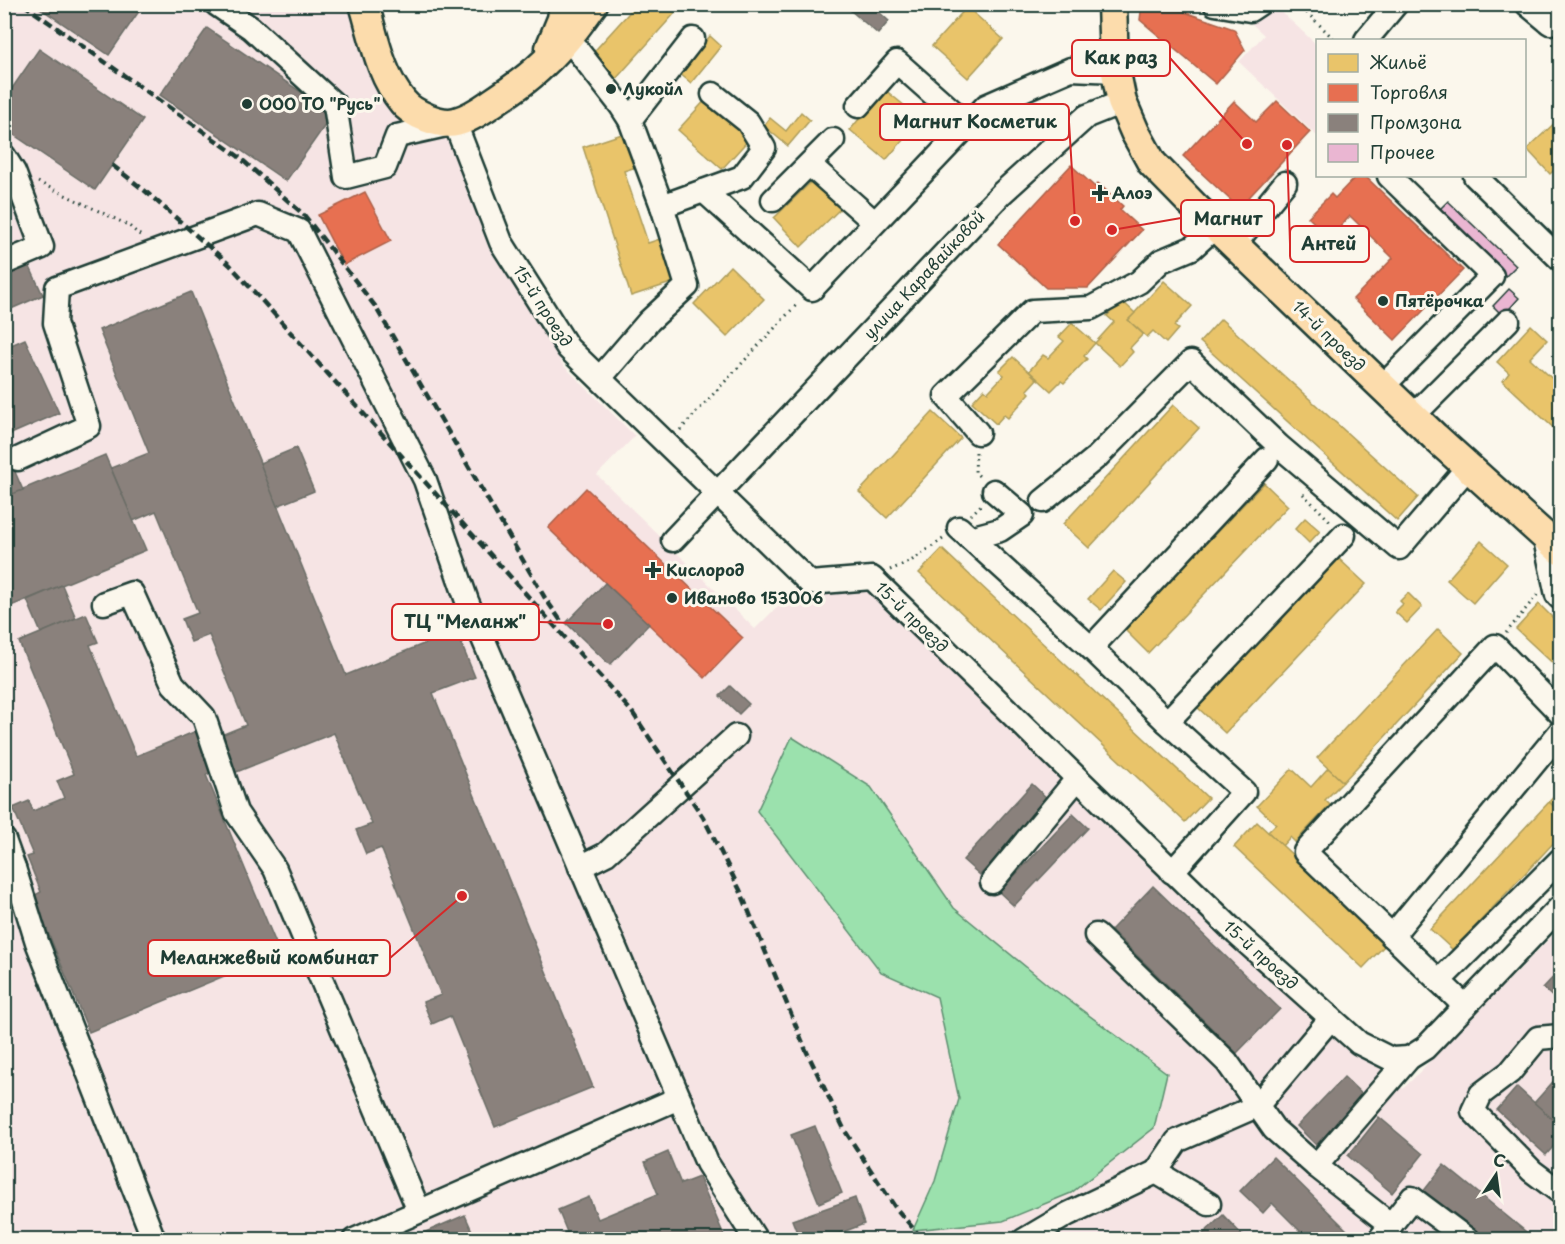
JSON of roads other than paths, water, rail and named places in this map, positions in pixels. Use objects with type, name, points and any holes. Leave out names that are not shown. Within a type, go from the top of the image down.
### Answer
[{"type":"main road","points":[[364,4],[380,58],[392,87],[404,104],[424,118],[455,123],[482,110],[515,88],[543,65],[593,4]]},
{"type":"main road","points":[[533,71],[554,40],[562,19],[564,4]]},
{"type":"main road","points":[[1112,4],[1115,71],[1122,102]]},
{"type":"main road","name":"14-й проезд","points":[[1122,102],[1152,163],[1225,236],[1468,467],[1552,554]]},
{"type":"street","points":[[216,4],[251,28],[335,105],[346,177],[385,167],[397,136],[455,123]]},
{"type":"street","points":[[1215,4],[1250,10],[1259,4]]},
{"type":"street","points":[[1367,39],[1396,4]]},
{"type":"street","points":[[1527,4],[1550,23],[1560,11]]},
{"type":"street","points":[[567,38],[630,120],[662,206],[687,286],[649,321],[600,378]]},
{"type":"street","points":[[630,120],[693,39]]},
{"type":"street","points":[[858,106],[897,62],[968,125]]},
{"type":"street","points":[[704,191],[812,289],[986,106],[1071,69],[1115,71]]},
{"type":"street","points":[[662,206],[742,177],[764,148],[748,122],[713,94]]},
{"type":"street","name":"улица Каравайковой","points":[[673,540],[1002,193],[1087,116],[1122,102]]},
{"type":"street","name":"15-й проезд","points":[[455,123],[501,242],[568,348],[810,583],[872,578],[1237,934],[1359,1043],[1391,1059],[1409,1058]]},
{"type":"street","points":[[773,200],[833,140]]},
{"type":"street","points":[[4,263],[42,247],[9,164]]},
{"type":"street","points":[[810,165],[874,222]]},
{"type":"street","points":[[1382,387],[1492,276],[1390,177]]},
{"type":"street","points":[[1476,177],[1560,259]]},
{"type":"street","points":[[978,433],[946,396],[1032,311],[1090,308],[1139,282],[1161,261],[1225,236],[1285,183]]},
{"type":"street","points":[[18,459],[89,426],[55,323],[57,288],[258,214],[299,231],[425,480],[467,601],[707,1163],[756,1239]]},
{"type":"street","points":[[1413,416],[1508,321]]},
{"type":"street","points":[[1043,501],[1097,457],[1191,362],[1279,446],[1399,548],[1468,467]]},
{"type":"street","points":[[1091,648],[1267,459]]},
{"type":"street","points":[[994,491],[1022,515],[1000,531],[964,533],[1091,648],[1244,792],[1172,872]]},
{"type":"street","points":[[1167,722],[1344,535]]},
{"type":"street","points":[[1552,554],[1557,595],[1560,598]]},
{"type":"street","points":[[104,603],[132,593],[173,684],[204,717],[236,812],[275,869],[419,1211]]},
{"type":"street","points":[[1465,1006],[1305,852],[1495,646],[1560,713]]},
{"type":"street","points":[[1392,936],[1560,732]]},
{"type":"street","points":[[580,867],[606,854],[735,736]]},
{"type":"street","points":[[992,882],[1077,779]]},
{"type":"street","points":[[4,840],[9,870],[154,1239]]},
{"type":"street","points":[[1439,981],[1560,860]]},
{"type":"street","points":[[1316,1166],[1409,1058],[1425,1048],[1560,907]]},
{"type":"street","points":[[1096,935],[1227,1062],[1274,1129],[1385,1232],[1412,1198],[1443,1231],[1468,1239]]},
{"type":"street","points":[[1024,1239],[1068,1214],[1156,1172],[1177,1141],[1257,1106],[1331,1018]]},
{"type":"street","points":[[1560,1036],[1538,1038],[1510,1072],[1481,1094],[1473,1111],[1532,1171],[1560,1192]]},
{"type":"street","points":[[354,1239],[679,1098]]},
{"type":"street","points":[[1156,1172],[1209,1204]]},
{"type":"railway","points":[[23,4],[238,156],[304,215],[375,306],[545,598],[561,621]]},
{"type":"railway","points":[[112,165],[230,265],[632,712],[703,817],[740,890],[805,1048],[845,1131],[895,1207],[923,1240]]},
{"type":"place","name":"Лукойл","points":[[611,89]]},
{"type":"place","name":"ООО ТО \"Русь\"","points":[[247,104]]},
{"type":"place","name":"Как раз","points":[[1247,144]]},
{"type":"place","name":"Антей","points":[[1287,145]]},
{"type":"place","name":"Алоэ","points":[[1100,193]]},
{"type":"place","name":"Магнит Косметик","points":[[1075,221]]},
{"type":"place","name":"Магнит","points":[[1112,230]]},
{"type":"place","name":"Пятёрочка","points":[[1383,301]]},
{"type":"place","name":"Кислород","points":[[653,570]]},
{"type":"place","name":"Иваново 153006","points":[[672,598]]},
{"type":"place","name":"ТЦ \"Меланж\"","points":[[608,624]]},
{"type":"place","name":"Меланжевый комбинат","points":[[462,896]]}]
